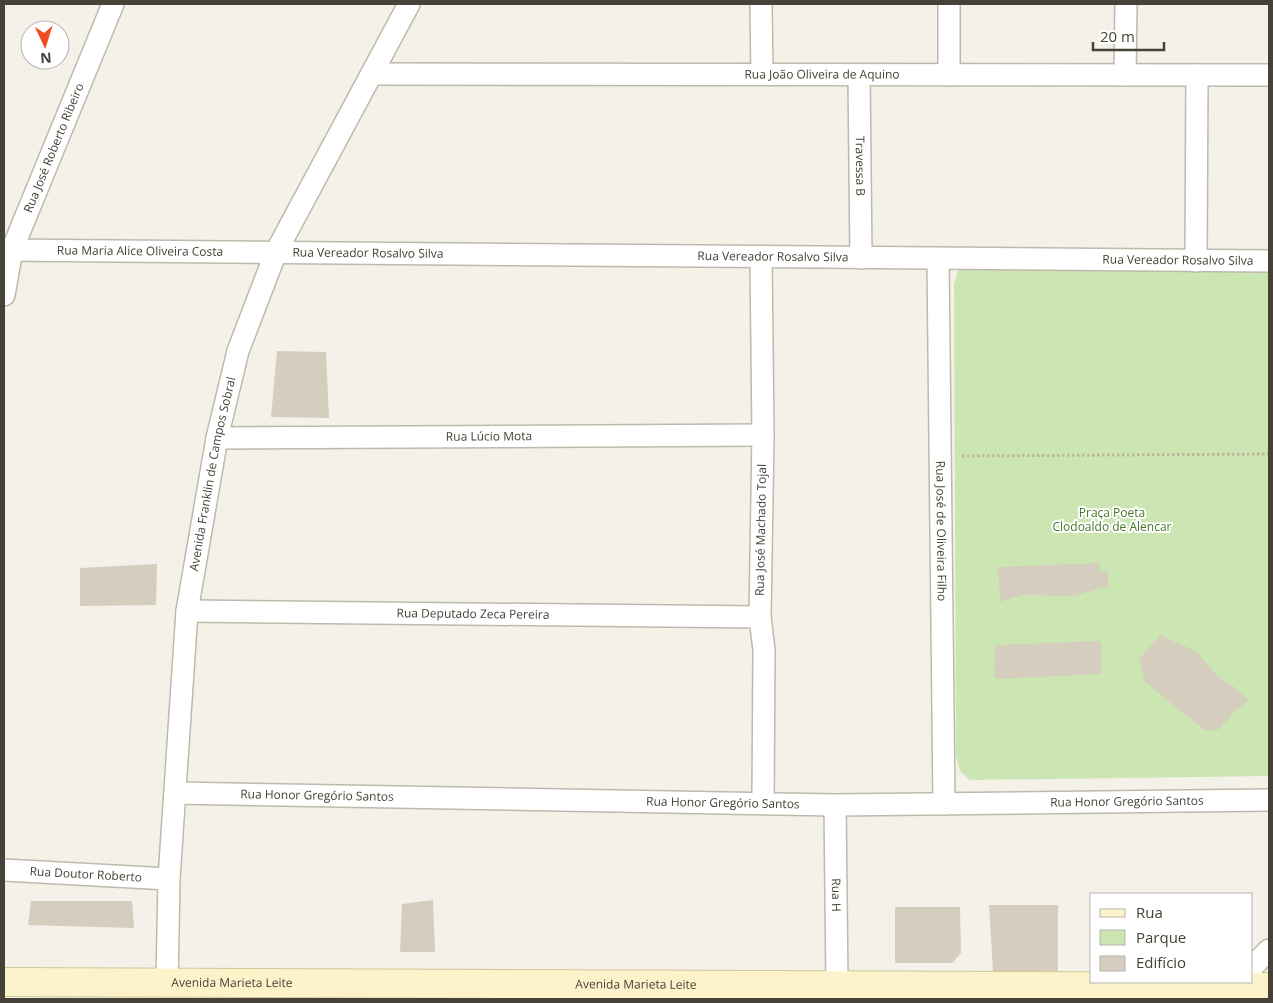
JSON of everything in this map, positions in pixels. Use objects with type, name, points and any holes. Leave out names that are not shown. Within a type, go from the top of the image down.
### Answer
[{"type":"street","name":"Rua José Roberto Ribeiro","points":[[4,295],[8,250],[113,4]]},
{"type":"street","name":"Avenida Franklin de Campos Sobral","points":[[167,983],[170,879],[186,611],[217,438],[238,351],[276,252],[374,74],[409,4]]},
{"type":"street","points":[[761,4],[762,74]]},
{"type":"street","points":[[949,4],[949,75]]},
{"type":"street","points":[[1125,75],[1126,4]]},
{"type":"street","name":"Rua João Oliveira de Aquino","points":[[374,74],[1269,75]]},
{"type":"street","name":"Travessa B","points":[[859,75],[861,258]]},
{"type":"street","points":[[1196,261],[1197,75]]},
{"type":"street","name":"Rua Maria Alice Oliveira Costa","points":[[8,250],[276,252]]},
{"type":"street","name":"Rua Vereador Rosalvo Silva","points":[[276,252],[1269,261]]},
{"type":"street","name":"Rua José Machado Tojal","points":[[761,257],[763,435],[760,617],[764,650],[763,803]]},
{"type":"street","name":"Rua José de Oliveira Filho","points":[[938,259],[944,804]]},
{"type":"street","name":"Rua Lúcio Mota","points":[[217,438],[763,435]]},
{"type":"street","name":"Rua Deputado Zeca Pereira","points":[[186,611],[760,617]]},
{"type":"street","name":"Rua Honor Gregório Santos","points":[[175,793],[835,805],[1269,800]]},
{"type":"street","name":"Rua H","points":[[835,805],[838,985]]},
{"type":"street","name":"Rua Doutor Roberto","points":[[4,870],[170,879]]},
{"type":"street","points":[[1253,965],[1269,950]]},
{"type":"street","name":"Avenida Marieta Leite","points":[[4,982],[838,985],[1232,984],[1269,987]]},
{"type":"path","points":[[940,456],[1269,454]]},
{"type":"green space","name":"Praça Poeta Clodoaldo de Alencar","points":[[968,269],[1269,271],[1269,776],[970,780],[960,771],[956,756],[954,284],[958,271]]},
{"type":"building","points":[[277,351],[326,352],[329,418],[271,417]]},
{"type":"building","points":[[1099,563],[1100,571],[1107,571],[1109,586],[1074,596],[1022,595],[1000,602],[998,567]]},
{"type":"building","points":[[157,564],[156,605],[80,606],[80,568]]},
{"type":"building","points":[[1160,635],[1195,651],[1222,680],[1233,686],[1249,701],[1235,710],[1220,729],[1206,731],[1145,682],[1139,660]]},
{"type":"building","points":[[1101,641],[1101,674],[994,679],[995,645]]},
{"type":"building","points":[[433,900],[435,952],[400,952],[402,904]]},
{"type":"building","points":[[31,901],[132,901],[134,928],[28,925]]},
{"type":"building","points":[[989,905],[1058,905],[1058,971],[993,971]]},
{"type":"building","points":[[895,907],[960,907],[961,953],[952,963],[895,963]]}]
